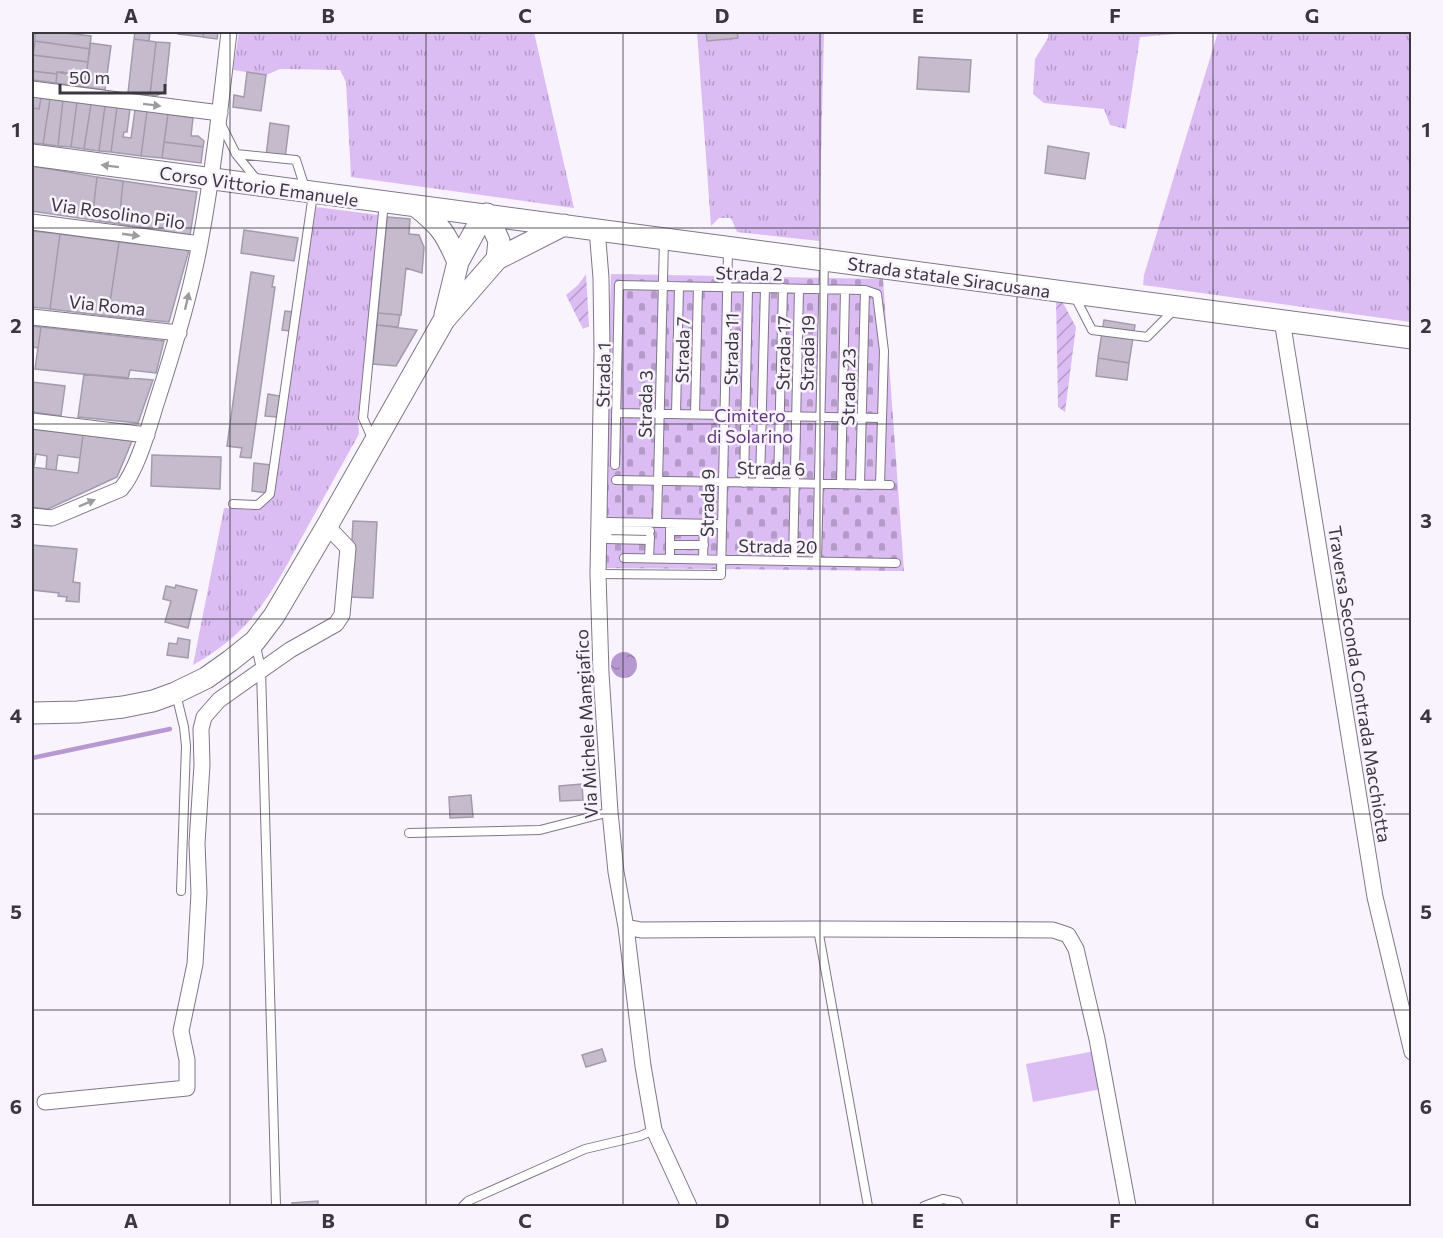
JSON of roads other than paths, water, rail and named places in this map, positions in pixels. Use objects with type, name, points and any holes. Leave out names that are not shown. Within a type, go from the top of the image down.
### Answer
[{"type":"main road","name":"Corso Vittorio Emanuele","points":[[32,155],[417,207],[487,214]]},
{"type":"main road","points":[[417,207],[438,224],[448,237],[458,262]]},
{"type":"main road","points":[[444,320],[458,262],[477,227],[487,214],[499,241],[497,259]]},
{"type":"main road","name":"Strada statale Siracusana","points":[[487,214],[1412,338]]},
{"type":"main road","points":[[32,713],[78,712],[153,701],[206,678],[255,641],[274,616],[327,526],[444,320],[497,259],[564,225]]},
{"type":"street","points":[[32,516],[52,518],[121,489],[127,482],[147,435],[179,333],[200,244],[229,32]]},
{"type":"street","points":[[32,89],[219,116]]},
{"type":"street","name":"Via Rosolino Pilo","points":[[32,222],[200,244]]},
{"type":"street","name":"Via Michele Mangiafico","points":[[597,229],[601,278],[602,351],[598,574],[601,673],[610,812],[616,872],[626,927],[643,1066],[654,1130],[688,1206]]},
{"type":"street","name":"Via Roma","points":[[32,317],[179,333]]},
{"type":"street","name":"Traversa Seconda Contrada Macchiotta","points":[[1282,320],[1375,897],[1412,1052]]},
{"type":"street","points":[[32,421],[147,435]]},
{"type":"street","points":[[45,1102],[188,1088],[187,1060],[182,1031],[195,964],[199,893],[197,843],[202,765],[201,729],[204,717],[219,700],[299,644],[336,624],[342,615],[348,548],[327,526]]},
{"type":"street","points":[[626,927],[641,930],[1053,930],[1068,935],[1076,949],[1097,1039],[1128,1206]]},
{"type":"lane","points":[[219,116],[236,154],[262,186]]},
{"type":"lane","points":[[233,504],[258,505],[270,494],[310,192],[296,160],[236,154]]},
{"type":"lane","points":[[374,442],[363,418],[384,202]]},
{"type":"lane","name":"Strada 3","points":[[649,558],[658,481],[664,238]]},
{"type":"lane","name":"Strada 9","points":[[598,574],[721,575],[728,247]]},
{"type":"lane","name":"Strada 19","points":[[817,561],[824,260]]},
{"type":"lane","name":"Strada 2","points":[[619,285],[865,290],[878,294],[884,351],[881,418]]},
{"type":"lane","name":"Strada 1","points":[[615,465],[619,285]]},
{"type":"lane","points":[[676,414],[679,287]]},
{"type":"lane","name":"Strada 7","points":[[695,414],[698,287]]},
{"type":"lane","name":"Strada 11","points":[[744,483],[748,288]]},
{"type":"lane","points":[[760,483],[765,288]]},
{"type":"lane","points":[[778,483],[783,288]]},
{"type":"lane","name":"Strada 17","points":[[793,561],[799,289]]},
{"type":"lane","points":[[841,484],[845,290]]},
{"type":"lane","name":"Strada 23","points":[[861,485],[865,290]]},
{"type":"lane","points":[[1073,293],[1092,330],[1136,336],[1147,337],[1178,306]]},
{"type":"lane","points":[[617,413],[881,418],[879,485]]},
{"type":"lane","name":"Strada 6","points":[[616,480],[890,485]]},
{"type":"lane","points":[[650,540],[607,539],[607,526],[704,528],[722,524]]},
{"type":"lane","points":[[669,559],[670,527]]},
{"type":"lane","points":[[703,559],[704,528]]},
{"type":"lane","points":[[670,544],[704,545]]},
{"type":"lane","name":"Strada 20","points":[[624,558],[896,563]]},
{"type":"lane","points":[[255,641],[261,669],[276,1206]]},
{"type":"lane","points":[[175,693],[184,727],[186,746],[181,891]]},
{"type":"lane","points":[[409,833],[540,830],[610,812]]},
{"type":"lane","points":[[818,929],[868,1206]]},
{"type":"lane","points":[[463,1206],[468,1201],[585,1149],[640,1136],[654,1130]]},
{"type":"lane","points":[[924,1206],[943,1199],[957,1202],[959,1206]]},
{"type":"water","points":[[624,652],[633,656],[637,665],[633,674],[624,678],[615,674],[611,665],[615,656]]},
{"type":"waterway","points":[[32,758],[170,729]]},
{"type":"park label","name":"Cimitero di Solarino","points":[[750,425]]}]
